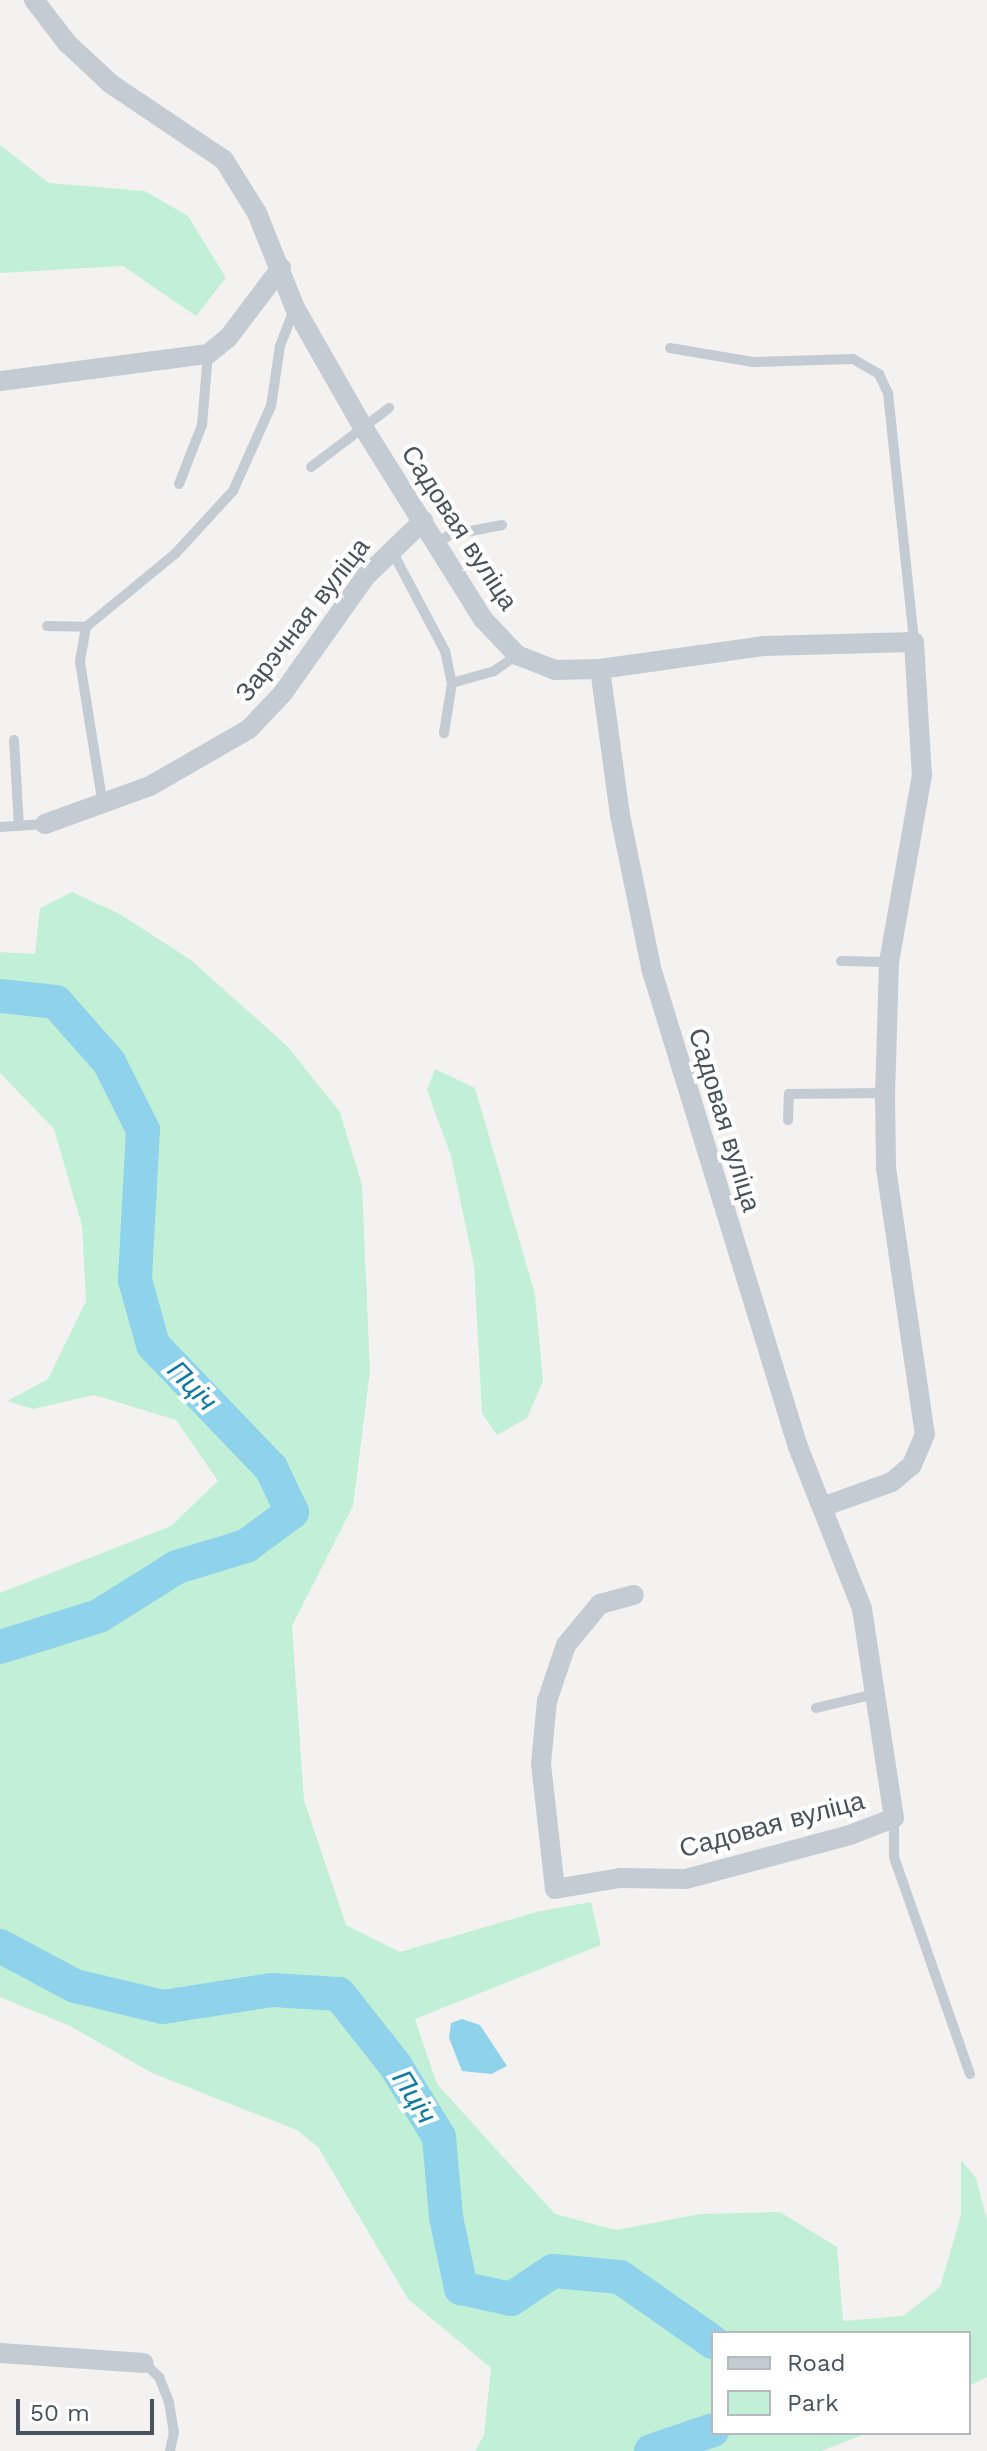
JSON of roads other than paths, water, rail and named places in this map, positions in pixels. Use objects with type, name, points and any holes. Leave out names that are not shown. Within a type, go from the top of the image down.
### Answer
[{"type":"street","name":"Садовая вуліца","points":[[34,0],[67,43],[111,84],[224,160],[257,213],[295,308],[363,427],[483,619],[517,655],[555,670],[600,669],[620,815],[651,968],[798,1447],[825,1506],[862,1609],[894,1818],[850,1835],[686,1879],[653,1877],[555,1889],[541,1764],[547,1701],[566,1645],[600,1604],[634,1595]]},
{"type":"street","points":[[0,381],[208,354],[228,338],[281,268]]},
{"type":"street","name":"Зарэчная вуліца","points":[[45,824],[103,806],[200,759],[249,729],[283,693],[391,549],[423,521]]},
{"type":"street","points":[[600,669],[763,646],[914,642],[922,775],[889,962],[886,1168],[925,1434],[912,1465],[892,1482],[825,1506]]},
{"type":"street","points":[[0,2353],[144,2363]]},
{"type":"lane","points":[[47,626],[86,627],[175,554],[233,491],[271,406],[280,346],[295,308]]},
{"type":"lane","points":[[670,348],[753,362],[853,359],[879,374],[888,393],[914,642]]},
{"type":"lane","points":[[179,484],[202,425],[208,354]]},
{"type":"lane","points":[[311,467],[389,408]]},
{"type":"lane","points":[[437,543],[450,535],[502,525]]},
{"type":"lane","points":[[391,549],[431,620],[452,683],[444,733]]},
{"type":"lane","points":[[86,627],[80,662],[103,806]]},
{"type":"lane","points":[[452,683],[494,671],[517,655]]},
{"type":"lane","points":[[14,740],[19,826]]},
{"type":"lane","points":[[0,827],[45,824]]},
{"type":"lane","points":[[841,961],[889,962]]},
{"type":"lane","points":[[788,1120],[789,1094],[885,1093]]},
{"type":"lane","points":[[816,1708],[877,1693]]},
{"type":"lane","points":[[894,1818],[894,1857],[970,2074]]},
{"type":"lane","points":[[144,2363],[159,2377],[169,2402],[174,2432],[170,2451]]},
{"type":"water","points":[[462,2019],[480,2025],[507,2066],[491,2074],[462,2071],[449,2038],[451,2023]]},
{"type":"waterway","name":"Пціч","points":[[0,996],[56,1002],[109,1062],[143,1130],[135,1280],[153,1345],[271,1468],[292,1512],[246,1546],[177,1567],[99,1616],[0,1647]]},
{"type":"waterway","name":"Пціч","points":[[0,1946],[75,1986],[163,2007],[272,1990],[339,1994],[395,2065],[439,2137],[446,2217],[461,2288],[511,2299],[553,2271],[620,2277],[711,2341]]},
{"type":"waterway","name":"Пціч","points":[[651,2451],[711,2431]]}]
